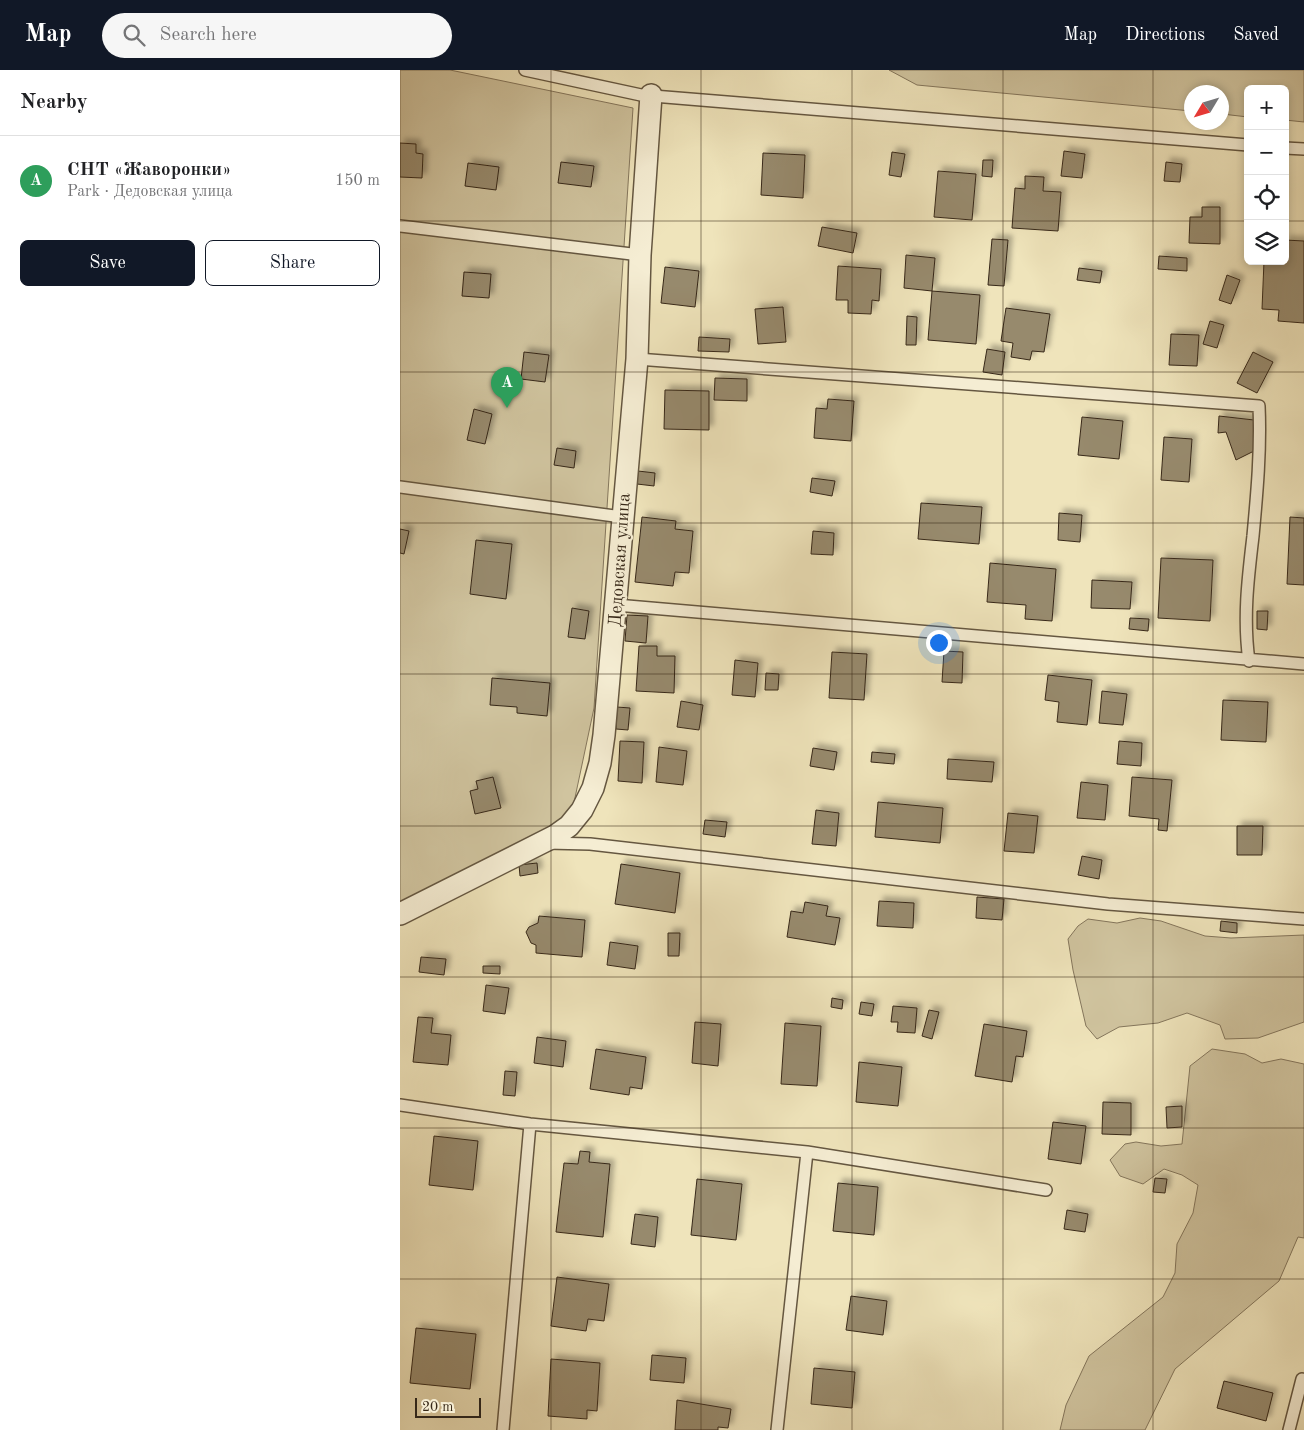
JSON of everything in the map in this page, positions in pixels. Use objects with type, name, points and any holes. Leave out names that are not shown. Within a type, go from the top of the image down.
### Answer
[{"type":"street","name":"Дедовская улица","points":[[400,914],[541,843],[569,826],[582,810],[593,788],[600,763],[604,735],[616,605],[636,359],[640,255],[651,95]]},
{"type":"lane","points":[[525,70],[651,95],[1244,144]]},
{"type":"lane","points":[[1289,148],[1304,149]]},
{"type":"lane","points":[[400,226],[640,255]]},
{"type":"lane","points":[[636,359],[1259,406],[1260,440],[1246,590],[1246,638],[1249,661]]},
{"type":"lane","points":[[400,487],[622,517]]},
{"type":"lane","points":[[616,605],[1249,661],[1304,664]]},
{"type":"lane","points":[[541,843],[590,844],[1108,904],[1304,919]]},
{"type":"lane","points":[[400,1105],[530,1124],[807,1152],[1046,1190]]},
{"type":"lane","points":[[503,1430],[530,1124]]},
{"type":"lane","points":[[777,1430],[807,1152]]},
{"type":"lane","points":[[1289,1430],[1302,1379]]},
{"type":"shaded area","points":[[400,70],[450,70],[633,108],[594,708],[569,826],[400,914]]},
{"type":"shaded area","points":[[889,70],[1304,70],[1304,122],[1289,120],[1289,85],[1244,85],[1244,117],[1229,115],[1229,85],[1184,85],[1184,110],[917,85]]},
{"type":"shaded area","points":[[1140,918],[1161,921],[1205,936],[1231,938],[1304,935],[1304,1022],[1258,1038],[1225,1039],[1220,1025],[1187,1013],[1158,1023],[1119,1027],[1097,1039],[1086,1026],[1068,939],[1078,926],[1088,919],[1117,923]]},
{"type":"shaded area","points":[[1212,1049],[1245,1054],[1262,1063],[1281,1059],[1304,1064],[1304,1238],[1298,1237],[1279,1281],[1175,1369],[1145,1430],[1060,1430],[1066,1405],[1089,1356],[1163,1297],[1175,1273],[1177,1244],[1193,1213],[1198,1185],[1182,1175],[1164,1169],[1143,1184],[1120,1176],[1110,1160],[1125,1144],[1136,1142],[1161,1146],[1182,1144],[1190,1066]]},
{"type":"building","points":[[400,143],[416,144],[416,153],[423,154],[422,178],[400,177]]},
{"type":"building","points":[[1064,151],[1085,154],[1082,178],[1061,176]]},
{"type":"building","points":[[892,152],[905,154],[901,177],[889,175]]},
{"type":"building","points":[[763,153],[805,155],[803,198],[761,195]]},
{"type":"building","points":[[983,160],[993,160],[992,177],[982,176]]},
{"type":"building","points":[[561,162],[594,166],[591,187],[558,183]]},
{"type":"building","points":[[1166,162],[1182,164],[1180,182],[1164,181]]},
{"type":"building","points":[[468,163],[499,167],[496,190],[465,186]]},
{"type":"building","points":[[938,171],[976,174],[972,220],[934,217]]},
{"type":"building","points":[[1025,176],[1044,177],[1043,191],[1061,192],[1058,231],[1012,228],[1015,188],[1025,189]]},
{"type":"building","points":[[1202,207],[1220,207],[1220,244],[1189,243],[1190,217],[1202,217]]},
{"type":"building","points":[[822,227],[857,233],[853,253],[818,246]]},
{"type":"building","points":[[992,239],[1008,240],[1004,286],[988,285]]},
{"type":"building","points":[[1289,240],[1304,241],[1304,323],[1278,321],[1279,310],[1262,309],[1264,265],[1289,265]]},
{"type":"building","points":[[906,255],[935,258],[932,291],[904,288]]},
{"type":"building","points":[[1159,256],[1187,258],[1187,271],[1158,269]]},
{"type":"building","points":[[838,266],[881,269],[879,301],[872,300],[871,314],[848,313],[848,300],[836,300]]},
{"type":"building","points":[[665,267],[699,271],[695,307],[661,303]]},
{"type":"building","points":[[1079,268],[1102,271],[1100,283],[1077,280]]},
{"type":"building","points":[[464,272],[491,274],[489,298],[462,296]]},
{"type":"building","points":[[1227,275],[1240,280],[1231,304],[1219,300]]},
{"type":"building","points":[[932,291],[980,295],[976,344],[928,340]]},
{"type":"building","points":[[783,307],[786,342],[758,344],[755,309]]},
{"type":"building","points":[[1006,308],[1050,314],[1044,352],[1032,351],[1030,360],[1011,357],[1013,343],[1001,341]]},
{"type":"building","points":[[907,316],[917,317],[916,345],[906,345]]},
{"type":"building","points":[[1210,321],[1224,325],[1217,348],[1203,344]]},
{"type":"building","points":[[1171,334],[1199,335],[1197,366],[1169,365]]},
{"type":"building","points":[[699,337],[730,339],[729,352],[698,351]]},
{"type":"building","points":[[987,349],[1005,352],[1002,375],[983,372]]},
{"type":"building","points":[[524,352],[549,355],[545,382],[521,379]]},
{"type":"building","points":[[1253,352],[1273,362],[1257,393],[1237,383]]},
{"type":"building","points":[[715,378],[747,379],[747,401],[714,400]]},
{"type":"building","points":[[665,390],[709,391],[709,430],[664,429]]},
{"type":"building","points":[[828,399],[854,401],[851,441],[814,438],[816,408],[827,409]]},
{"type":"building","points":[[474,409],[492,414],[485,444],[467,440]]},
{"type":"building","points":[[1219,416],[1254,420],[1254,451],[1236,460],[1226,432],[1218,433]]},
{"type":"building","points":[[1082,417],[1123,421],[1119,459],[1078,455]]},
{"type":"building","points":[[1164,437],[1192,439],[1189,482],[1161,480]]},
{"type":"building","points":[[557,448],[576,451],[574,468],[554,465]]},
{"type":"building","points":[[638,471],[655,473],[654,486],[637,484]]},
{"type":"building","points":[[812,478],[835,481],[832,496],[810,492]]},
{"type":"building","points":[[921,503],[982,507],[979,544],[918,539]]},
{"type":"building","points":[[1059,513],[1082,515],[1080,542],[1058,540]]},
{"type":"building","points":[[642,517],[676,521],[675,529],[693,531],[689,573],[675,572],[673,586],[635,582]]},
{"type":"building","points":[[1290,517],[1304,518],[1304,585],[1287,584]]},
{"type":"building","points":[[400,529],[409,531],[404,554],[400,553]]},
{"type":"building","points":[[813,531],[834,533],[833,555],[811,554]]},
{"type":"building","points":[[476,540],[512,544],[506,599],[470,594]]},
{"type":"building","points":[[1161,558],[1213,560],[1210,621],[1158,618]]},
{"type":"building","points":[[990,563],[1056,569],[1052,621],[1025,619],[1026,605],[987,602]]},
{"type":"building","points":[[1092,580],[1132,582],[1130,609],[1091,608]]},
{"type":"building","points":[[572,608],[589,611],[585,639],[568,637]]},
{"type":"building","points":[[1257,611],[1268,611],[1267,630],[1257,629]]},
{"type":"building","points":[[627,615],[648,616],[646,643],[625,641]]},
{"type":"building","points":[[1130,618],[1149,619],[1148,631],[1129,629]]},
{"type":"building","points":[[639,646],[657,646],[657,656],[675,656],[674,693],[636,691]]},
{"type":"building","points":[[944,651],[963,652],[962,683],[942,682]]},
{"type":"building","points":[[832,652],[867,654],[864,700],[829,698]]},
{"type":"building","points":[[735,660],[758,663],[755,697],[732,695]]},
{"type":"building","points":[[766,673],[779,674],[778,690],[765,690]]},
{"type":"building","points":[[1048,675],[1092,680],[1087,725],[1057,722],[1059,702],[1045,700]]},
{"type":"building","points":[[492,678],[550,683],[547,716],[517,713],[517,707],[490,705]]},
{"type":"building","points":[[1102,691],[1127,694],[1123,725],[1099,723]]},
{"type":"building","points":[[1223,700],[1268,702],[1266,742],[1221,740]]},
{"type":"building","points":[[681,701],[703,705],[699,730],[677,727]]},
{"type":"building","points":[[617,707],[630,708],[628,730],[616,729]]},
{"type":"building","points":[[620,741],[644,742],[642,783],[618,781]]},
{"type":"building","points":[[1119,741],[1142,743],[1141,766],[1117,764]]},
{"type":"building","points":[[659,747],[687,751],[683,785],[656,782]]},
{"type":"building","points":[[813,748],[837,752],[834,770],[810,766]]},
{"type":"building","points":[[872,752],[895,754],[894,764],[871,762]]},
{"type":"building","points":[[948,759],[994,762],[992,782],[947,779]]},
{"type":"building","points":[[493,777],[501,808],[475,814],[470,791],[478,789],[476,781]]},
{"type":"building","points":[[1132,777],[1172,780],[1167,831],[1158,830],[1159,819],[1129,816]]},
{"type":"building","points":[[1081,782],[1108,785],[1105,820],[1077,818]]},
{"type":"building","points":[[878,802],[943,808],[940,843],[875,837]]},
{"type":"building","points":[[816,810],[839,813],[836,846],[812,844]]},
{"type":"building","points":[[1008,813],[1038,816],[1034,853],[1004,851]]},
{"type":"building","points":[[705,820],[727,822],[725,837],[703,834]]},
{"type":"building","points":[[1237,826],[1263,826],[1262,855],[1237,855]]},
{"type":"building","points":[[1082,856],[1102,860],[1099,879],[1078,875]]},
{"type":"building","points":[[537,863],[538,873],[520,876],[519,865]]},
{"type":"building","points":[[621,864],[680,873],[675,913],[615,904]]},
{"type":"building","points":[[977,897],[1004,899],[1002,920],[976,918]]},
{"type":"building","points":[[879,901],[914,903],[913,928],[877,926]]},
{"type":"building","points":[[805,902],[828,906],[826,916],[840,918],[835,945],[787,937],[791,911],[803,913]]},
{"type":"building","points":[[539,916],[585,920],[582,957],[536,953],[536,945],[531,943],[526,932],[529,927],[538,923]]},
{"type":"building","points":[[1221,921],[1237,923],[1237,933],[1220,931]]},
{"type":"building","points":[[668,933],[680,933],[679,956],[668,956]]},
{"type":"building","points":[[610,942],[638,946],[635,969],[607,965]]},
{"type":"building","points":[[421,957],[446,959],[444,975],[419,972]]},
{"type":"building","points":[[483,966],[500,966],[500,974],[483,973]]},
{"type":"building","points":[[486,985],[509,988],[505,1014],[483,1011]]},
{"type":"building","points":[[832,998],[843,1000],[842,1009],[831,1007]]},
{"type":"building","points":[[861,1002],[874,1004],[872,1016],[859,1014]]},
{"type":"building","points":[[893,1006],[917,1008],[915,1033],[897,1032],[898,1022],[891,1022]]},
{"type":"building","points":[[929,1010],[939,1012],[932,1039],[922,1036]]},
{"type":"building","points":[[418,1017],[433,1018],[431,1033],[451,1035],[448,1065],[413,1062]]},
{"type":"building","points":[[695,1022],[721,1024],[718,1066],[692,1063]]},
{"type":"building","points":[[785,1023],[821,1026],[817,1086],[781,1084]]},
{"type":"building","points":[[984,1024],[1027,1031],[1023,1057],[1016,1056],[1012,1082],[975,1076]]},
{"type":"building","points":[[537,1037],[566,1041],[563,1067],[534,1063]]},
{"type":"building","points":[[596,1049],[646,1057],[642,1089],[630,1087],[629,1095],[590,1089]]},
{"type":"building","points":[[859,1062],[902,1067],[898,1106],[856,1102]]},
{"type":"building","points":[[505,1071],[517,1072],[515,1096],[503,1095]]},
{"type":"building","points":[[1103,1102],[1131,1103],[1131,1135],[1102,1134]]},
{"type":"building","points":[[1182,1106],[1182,1127],[1167,1128],[1166,1107]]},
{"type":"building","points":[[1053,1122],[1086,1126],[1081,1164],[1048,1159]]},
{"type":"building","points":[[434,1136],[478,1141],[473,1190],[429,1185]]},
{"type":"building","points":[[580,1151],[590,1152],[589,1162],[610,1164],[603,1237],[556,1232],[564,1163],[578,1164]]},
{"type":"building","points":[[1155,1178],[1167,1179],[1165,1193],[1153,1192]]},
{"type":"building","points":[[697,1179],[742,1184],[736,1240],[691,1235]]},
{"type":"building","points":[[838,1183],[878,1187],[874,1235],[833,1231]]},
{"type":"building","points":[[1067,1210],[1088,1214],[1085,1232],[1064,1229]]},
{"type":"building","points":[[635,1214],[658,1217],[655,1247],[631,1244]]},
{"type":"building","points":[[557,1277],[609,1284],[604,1321],[588,1319],[586,1331],[551,1326]]},
{"type":"building","points":[[851,1296],[887,1301],[883,1335],[846,1330]]},
{"type":"building","points":[[416,1328],[476,1334],[470,1389],[410,1383]]},
{"type":"building","points":[[652,1355],[686,1358],[684,1383],[650,1380]]},
{"type":"building","points":[[551,1359],[600,1363],[597,1411],[587,1410],[587,1419],[548,1416]]},
{"type":"building","points":[[814,1368],[855,1372],[852,1408],[811,1404]]},
{"type":"building","points":[[1224,1381],[1273,1393],[1266,1421],[1217,1408]]},
{"type":"building","points":[[677,1400],[731,1409],[728,1428],[718,1427],[718,1430],[675,1430]]},
{"type":"place","name":"СНТ «Жаворонки»","points":[[507,408]]}]
